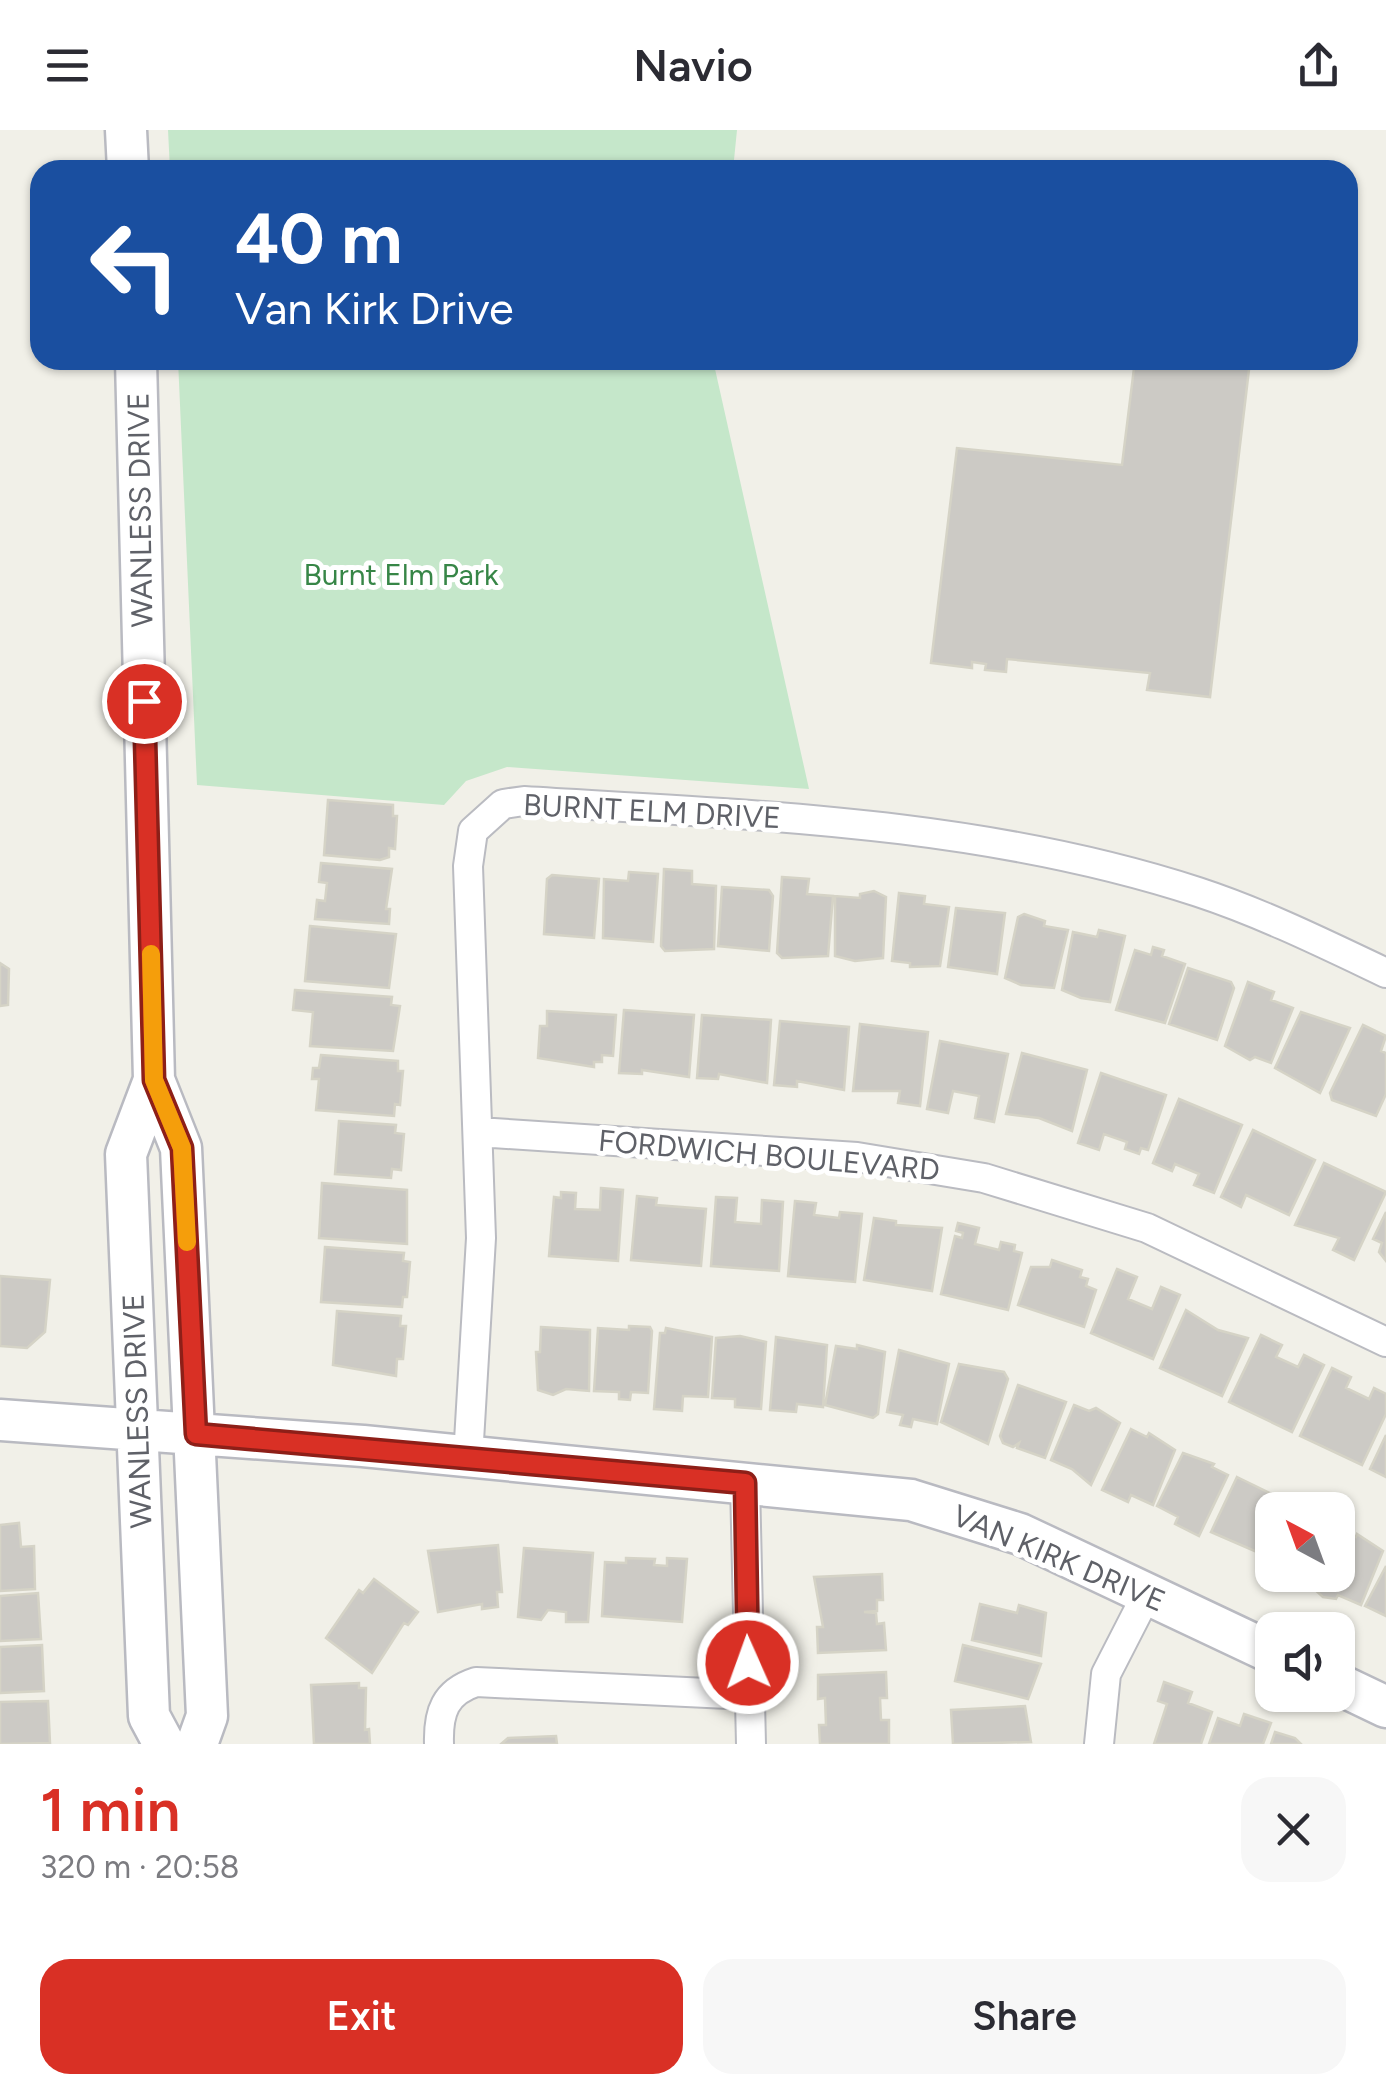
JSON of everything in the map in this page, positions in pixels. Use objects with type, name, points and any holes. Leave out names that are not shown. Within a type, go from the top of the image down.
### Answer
[{"type":"main road","points":[[126,130],[128,160]]},
{"type":"main road","name":"WANLESS DRIVE","points":[[136,370],[154,1080],[182,1148],[207,1716],[198,1744]]},
{"type":"main road","name":"WANLESS DRIVE","points":[[154,1080],[126,1154],[149,1716],[164,1744]]},
{"type":"main road","name":"VAN KIRK DRIVE","points":[[0,1420],[859,1491],[954,1511],[1020,1534],[1255,1645]]},
{"type":"main road","points":[[1355,1692],[1386,1707]]},
{"type":"street","name":"BURNT ELM DRIVE","points":[[468,1458],[481,1238],[468,866],[473,831],[503,804],[524,801],[682,810],[908,828],[984,839],[1091,862],[1202,894],[1386,973]]},
{"type":"street","name":"FORDWICH BOULEVARD","points":[[478,1132],[857,1157],[984,1178],[1146,1228],[1386,1342]]},
{"type":"street","points":[[745,1483],[752,1744]]},
{"type":"street","points":[[1099,1744],[1106,1674],[1147,1594]]},
{"type":"street","points":[[440,1744],[441,1710],[450,1695],[476,1682],[749,1695]]},
{"type":"green space","points":[[168,130],[737,130],[734,160],[170,160]]},
{"type":"green space","name":"Burnt Elm Park","points":[[178,370],[715,370],[809,789],[507,767],[466,781],[444,805],[197,785]]},
{"type":"building","points":[[1134,370],[1249,370],[1210,697],[1147,690],[1150,673],[1007,659],[1006,672],[985,670],[986,664],[972,662],[972,668],[931,663],[957,448],[1122,465]]},
{"type":"building","points":[[328,800],[393,805],[393,816],[397,816],[395,849],[389,848],[389,857],[380,860],[324,855]]},
{"type":"building","points":[[321,863],[392,869],[386,909],[390,909],[389,924],[315,919],[317,900],[325,901],[327,883],[319,882]]},
{"type":"building","points":[[664,869],[692,871],[692,884],[716,886],[714,949],[665,951],[661,946]]},
{"type":"building","points":[[629,872],[658,874],[653,942],[603,938],[604,879],[628,881]]},
{"type":"building","points":[[552,875],[599,879],[594,938],[544,934],[547,879]]},
{"type":"building","points":[[782,877],[809,879],[807,894],[833,896],[828,956],[782,958],[777,953]]},
{"type":"building","points":[[722,887],[769,890],[773,896],[769,951],[718,946]]},
{"type":"building","points":[[874,891],[886,897],[883,958],[855,961],[835,956],[835,896],[860,898],[860,894]]},
{"type":"building","points":[[899,893],[925,896],[924,904],[949,907],[940,966],[910,967],[910,963],[892,961]]},
{"type":"building","points":[[956,908],[1005,913],[997,974],[948,967]]},
{"type":"building","points":[[1024,914],[1045,921],[1044,926],[1068,930],[1054,988],[1021,985],[1005,978],[1018,917]]},
{"type":"building","points":[[310,926],[396,934],[389,988],[305,981]]},
{"type":"building","points":[[1099,930],[1125,936],[1110,1002],[1081,998],[1062,990],[1073,932],[1097,937]]},
{"type":"building","points":[[1153,947],[1164,950],[1162,956],[1185,964],[1165,1023],[1116,1010],[1135,950],[1151,955]]},
{"type":"building","points":[[0,963],[9,969],[8,1005],[0,1006]]},
{"type":"building","points":[[1188,968],[1231,982],[1234,988],[1217,1040],[1169,1024]]},
{"type":"building","points":[[1248,982],[1274,992],[1271,1000],[1293,1008],[1271,1063],[1255,1057],[1250,1060],[1225,1046]]},
{"type":"building","points":[[295,990],[392,997],[391,1005],[400,1006],[393,1051],[310,1046],[313,1012],[293,1010]]},
{"type":"building","points":[[624,1010],[694,1015],[689,1077],[642,1070],[642,1074],[619,1073]]},
{"type":"building","points":[[547,1011],[616,1015],[613,1056],[602,1055],[602,1062],[594,1062],[594,1067],[538,1058],[540,1026],[547,1026]]},
{"type":"building","points":[[1301,1012],[1350,1028],[1320,1093],[1275,1068]]},
{"type":"building","points":[[702,1015],[771,1020],[767,1083],[719,1074],[718,1079],[697,1078]]},
{"type":"building","points":[[780,1021],[849,1027],[844,1090],[797,1081],[797,1087],[774,1085]]},
{"type":"building","points":[[860,1024],[928,1032],[920,1106],[898,1103],[900,1091],[853,1091]]},
{"type":"building","points":[[1363,1025],[1386,1036],[1381,1051],[1386,1053],[1386,1094],[1376,1116],[1332,1100],[1330,1093]]},
{"type":"building","points":[[940,1041],[1008,1054],[994,1122],[975,1118],[979,1096],[953,1091],[948,1113],[927,1109]]},
{"type":"building","points":[[1022,1053],[1087,1070],[1072,1131],[1039,1118],[1006,1114]]},
{"type":"building","points":[[321,1055],[398,1061],[398,1071],[403,1071],[400,1105],[395,1104],[394,1116],[316,1110],[319,1079],[312,1079],[313,1068],[319,1068]]},
{"type":"building","points":[[1101,1073],[1166,1095],[1148,1150],[1141,1148],[1139,1154],[1125,1149],[1127,1142],[1104,1134],[1099,1150],[1078,1143]]},
{"type":"building","points":[[1179,1099],[1242,1125],[1214,1193],[1194,1185],[1199,1174],[1175,1164],[1172,1171],[1153,1163]]},
{"type":"building","points":[[339,1121],[396,1125],[395,1133],[404,1134],[401,1170],[392,1169],[391,1178],[335,1174]]},
{"type":"building","points":[[1253,1130],[1315,1160],[1289,1215],[1246,1195],[1241,1207],[1221,1197]]},
{"type":"building","points":[[1324,1163],[1386,1192],[1354,1260],[1333,1250],[1339,1238],[1295,1225]]},
{"type":"building","points":[[322,1183],[407,1190],[407,1244],[319,1238]]},
{"type":"building","points":[[601,1188],[623,1190],[618,1261],[549,1256],[554,1197],[561,1198],[561,1192],[576,1193],[575,1209],[600,1210]]},
{"type":"building","points":[[637,1196],[657,1198],[656,1205],[706,1209],[701,1266],[631,1260]]},
{"type":"building","points":[[716,1197],[737,1198],[735,1222],[761,1224],[762,1200],[783,1202],[779,1271],[711,1266]]},
{"type":"building","points":[[795,1201],[816,1203],[814,1215],[839,1218],[840,1212],[862,1214],[855,1282],[788,1276]]},
{"type":"building","points":[[1386,1212],[1386,1261],[1379,1252],[1382,1243],[1373,1239]]},
{"type":"building","points":[[874,1218],[896,1221],[896,1225],[942,1228],[932,1291],[864,1280]]},
{"type":"building","points":[[958,1223],[979,1228],[975,1244],[999,1250],[1001,1242],[1015,1245],[1014,1251],[1022,1253],[1008,1310],[941,1294],[955,1236],[962,1238],[963,1233],[956,1231]]},
{"type":"building","points":[[325,1247],[404,1253],[403,1261],[410,1262],[407,1297],[403,1297],[402,1307],[321,1302]]},
{"type":"building","points":[[1052,1260],[1082,1270],[1080,1277],[1088,1279],[1086,1286],[1096,1290],[1084,1327],[1018,1305],[1031,1267],[1050,1267]]},
{"type":"building","points":[[1117,1269],[1137,1277],[1128,1299],[1152,1309],[1161,1287],[1180,1295],[1153,1359],[1091,1333]]},
{"type":"building","points":[[0,1276],[50,1280],[45,1332],[27,1348],[0,1346]]},
{"type":"building","points":[[1186,1310],[1218,1330],[1248,1338],[1222,1396],[1160,1368]]},
{"type":"building","points":[[337,1311],[401,1316],[400,1326],[406,1326],[403,1359],[397,1359],[396,1376],[333,1365]]},
{"type":"building","points":[[629,1326],[650,1327],[652,1331],[648,1393],[631,1392],[630,1400],[619,1399],[619,1392],[594,1391],[598,1328],[629,1330]]},
{"type":"building","points":[[541,1327],[590,1330],[589,1391],[566,1389],[553,1395],[538,1390],[536,1352],[540,1352]]},
{"type":"building","points":[[666,1328],[712,1337],[708,1397],[683,1396],[682,1411],[654,1409],[660,1333],[665,1333]]},
{"type":"building","points":[[1261,1335],[1282,1345],[1276,1357],[1298,1367],[1304,1355],[1324,1365],[1292,1432],[1229,1402]]},
{"type":"building","points":[[740,1336],[766,1342],[761,1409],[735,1407],[735,1399],[712,1398],[716,1338]]},
{"type":"building","points":[[776,1337],[827,1345],[823,1407],[797,1404],[796,1412],[770,1410]]},
{"type":"building","points":[[857,1345],[885,1352],[878,1414],[873,1418],[825,1405],[836,1346],[857,1349]]},
{"type":"building","points":[[899,1350],[949,1364],[937,1424],[913,1419],[911,1427],[900,1425],[903,1415],[887,1412]]},
{"type":"building","points":[[959,1364],[1004,1372],[1008,1379],[988,1444],[941,1422]]},
{"type":"building","points":[[1332,1368],[1351,1377],[1346,1388],[1369,1399],[1374,1388],[1386,1394],[1386,1414],[1362,1465],[1300,1436]]},
{"type":"building","points":[[1018,1385],[1066,1402],[1045,1458],[1017,1448],[1019,1443],[1013,1447],[1003,1443],[1000,1436]]},
{"type":"building","points":[[1074,1405],[1089,1411],[1096,1408],[1120,1423],[1091,1485],[1072,1469],[1051,1460]]},
{"type":"building","points":[[1131,1429],[1147,1437],[1149,1433],[1175,1450],[1153,1505],[1131,1495],[1128,1502],[1102,1490]]},
{"type":"building","points":[[1386,1435],[1386,1477],[1370,1469]]},
{"type":"building","points":[[1183,1453],[1214,1464],[1212,1467],[1228,1475],[1199,1536],[1175,1524],[1178,1517],[1157,1506]]},
{"type":"building","points":[[1237,1477],[1268,1492],[1255,1492],[1255,1551],[1211,1532]]},
{"type":"building","points":[[19,1523],[21,1547],[34,1546],[35,1589],[0,1591],[0,1525]]},
{"type":"building","points":[[1357,1534],[1383,1551],[1361,1605],[1338,1595],[1336,1599],[1318,1592],[1355,1592]]},
{"type":"building","points":[[498,1545],[502,1592],[497,1592],[498,1607],[482,1609],[482,1604],[438,1612],[428,1551]]},
{"type":"building","points":[[524,1548],[593,1553],[588,1622],[566,1622],[566,1612],[548,1610],[541,1620],[518,1617]]},
{"type":"building","points":[[626,1558],[655,1559],[654,1565],[667,1566],[667,1558],[687,1559],[682,1622],[602,1616],[605,1562],[626,1563]]},
{"type":"building","points":[[1386,1566],[1386,1616],[1365,1606]]},
{"type":"building","points":[[882,1574],[883,1600],[877,1600],[877,1611],[864,1612],[876,1613],[877,1624],[884,1623],[886,1650],[818,1653],[817,1627],[823,1627],[814,1577]]},
{"type":"building","points":[[374,1579],[418,1612],[408,1625],[404,1623],[372,1673],[326,1638],[359,1590],[363,1593]]},
{"type":"building","points":[[38,1593],[41,1639],[0,1641],[0,1596]]},
{"type":"building","points":[[980,1604],[1017,1613],[1019,1605],[1046,1613],[1041,1656],[972,1640]]},
{"type":"building","points":[[42,1645],[44,1691],[0,1693],[0,1647]]},
{"type":"building","points":[[963,1645],[1041,1664],[1028,1699],[955,1681]]},
{"type":"building","points":[[886,1672],[887,1698],[880,1698],[881,1720],[889,1720],[889,1744],[820,1744],[819,1725],[826,1725],[825,1698],[818,1699],[818,1675]]},
{"type":"building","points":[[1164,1682],[1192,1692],[1188,1703],[1212,1712],[1201,1744],[1154,1744],[1167,1704],[1158,1701]]},
{"type":"building","points":[[359,1683],[359,1688],[366,1688],[365,1730],[369,1729],[370,1744],[314,1744],[311,1685]]},
{"type":"building","points":[[48,1701],[50,1743],[0,1744],[0,1702]]},
{"type":"building","points":[[1025,1706],[1031,1742],[953,1744],[951,1710]]},
{"type":"building","points":[[1244,1714],[1271,1723],[1263,1744],[1209,1744],[1218,1718],[1240,1726]]},
{"type":"building","points":[[1275,1732],[1295,1738],[1301,1744],[1271,1744]]},
{"type":"building","points":[[556,1736],[557,1744],[501,1744],[508,1738]]},
{"type":"slow traffic","points":[[151,954],[154,1080],[182,1148],[187,1242]]},
{"type":"route","points":[[144,701],[154,1080],[182,1148],[196,1434],[745,1483],[748,1663]]}]
